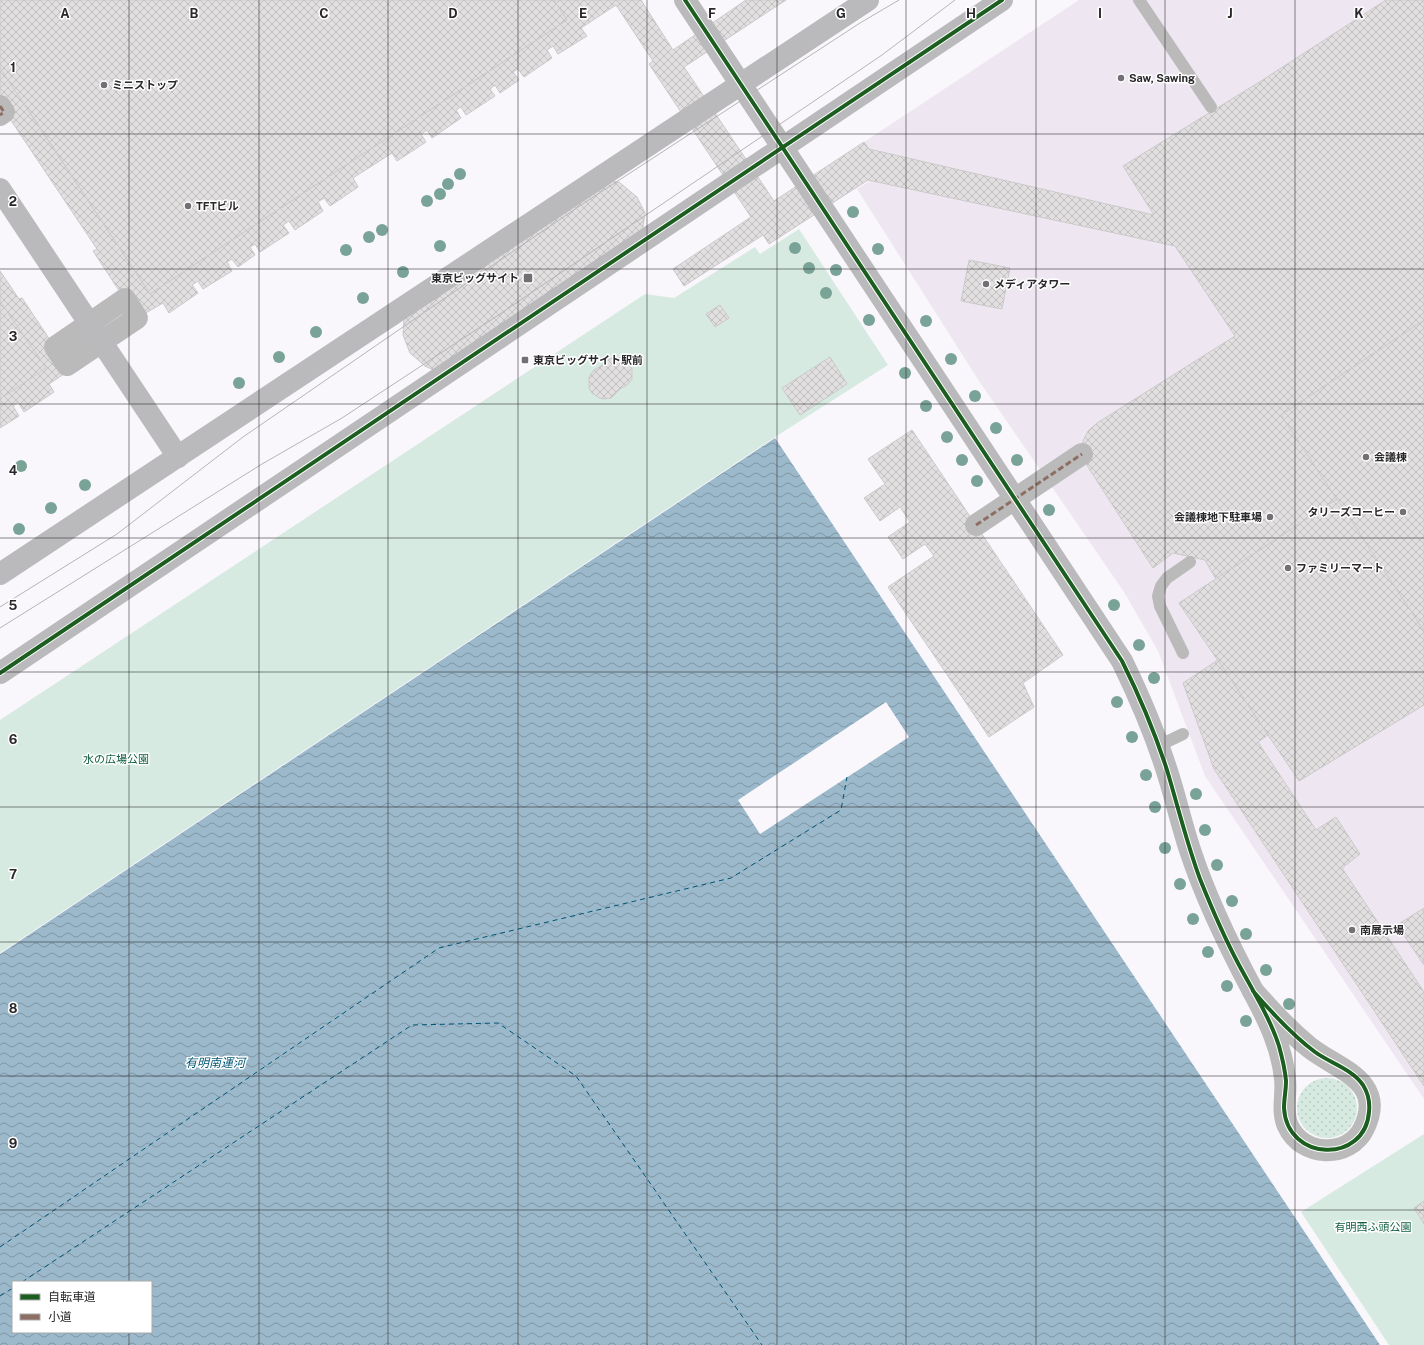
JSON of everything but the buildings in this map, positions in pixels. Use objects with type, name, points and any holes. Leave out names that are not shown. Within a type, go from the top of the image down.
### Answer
[{"type":"street","points":[[685,0],[784,147],[1122,661],[1149,718],[1200,878],[1229,946],[1253,992],[1270,1024],[1279,1045],[1286,1080],[1284,1107],[1288,1127],[1299,1140],[1307,1146],[1316,1149],[1333,1150],[1350,1144],[1362,1131],[1367,1121],[1369,1104],[1367,1094],[1362,1085],[1355,1077],[1308,1046],[1279,1020],[1253,992]]},
{"type":"street","points":[[0,574],[868,0]]},
{"type":"street","points":[[0,673],[1002,0]]},
{"type":"street","points":[[0,106],[4,112],[0,115]]},
{"type":"street","points":[[0,189],[178,457]]},
{"type":"street","points":[[976,525],[1082,454]]},
{"type":"lane","points":[[1139,0],[1211,107]]},
{"type":"lane","points":[[1183,653],[1160,606],[1158,596],[1161,586],[1167,578],[1190,562]]},
{"type":"lane","points":[[1158,746],[1183,734]]},
{"type":"shaded area","points":[[1079,0],[1424,0],[1424,1099],[1205,776],[1158,651],[1124,592],[979,381],[857,189],[884,172],[864,142]]},
{"type":"green space","name":"水の広場公園","points":[[799,229],[888,365],[775,437],[0,953],[0,720],[645,294],[674,298],[755,247],[760,254]]},
{"type":"green space","points":[[1327,1078],[1344,1083],[1352,1091],[1357,1108],[1352,1125],[1344,1133],[1327,1138],[1310,1133],[1302,1125],[1297,1108],[1302,1091],[1310,1083]]},
{"type":"green space","name":"有明西ふ頭公園","points":[[1424,1134],[1424,1345],[1389,1345],[1301,1212]]},
{"type":"water","name":"有明南運河","points":[[775,438],[1380,1345],[0,1345],[0,954]]},
{"type":"pier","points":[[886,702],[909,737],[760,834],[738,800]]},
{"type":"ferry route","points":[[0,1247],[439,948],[731,878],[841,810],[847,777]]},
{"type":"ferry route","points":[[24,1281],[412,1025],[498,1023],[576,1076],[762,1345]]},
{"type":"ferry route","points":[[0,1296],[12,1289]]},
{"type":"tram line","points":[[0,607],[117,534],[243,437],[581,205],[860,23],[899,0]]},
{"type":"tram line","points":[[0,628],[262,464],[342,418],[494,318],[882,55],[955,0]]},
{"type":"marked path","points":[[0,106],[4,112],[0,115]]},
{"type":"marked path","points":[[976,525],[1082,454]]},
{"type":"cycle path","points":[[685,0],[1122,661],[1157,742],[1200,879],[1228,944],[1271,1025],[1280,1050],[1286,1081],[1284,1108],[1288,1126],[1298,1139],[1311,1147],[1326,1150],[1341,1148],[1354,1141],[1364,1129],[1369,1112],[1368,1098],[1363,1085],[1347,1070],[1321,1056],[1298,1038],[1253,991]]},
{"type":"cycle path","points":[[0,673],[1002,0]]},
{"type":"place","name":"Saw, Sawing","points":[[1121,78]]},
{"type":"place","name":"ミニストップ","points":[[104,85]]},
{"type":"place","name":"TFTビル","points":[[188,206]]},
{"type":"place","name":"東京ビッグサイト","points":[[528,278]]},
{"type":"place","name":"メディアタワー","points":[[986,284]]},
{"type":"place","name":"東京ビッグサイト駅前","points":[[525,360]]},
{"type":"place","name":"会議棟","points":[[1366,457]]},
{"type":"place","name":"タリーズコーヒー","points":[[1403,512]]},
{"type":"place","name":"会議棟地下駐車場","points":[[1270,517]]},
{"type":"place","name":"ファミリーマート","points":[[1288,568]]},
{"type":"place","name":"南展示場","points":[[1352,930]]}]
